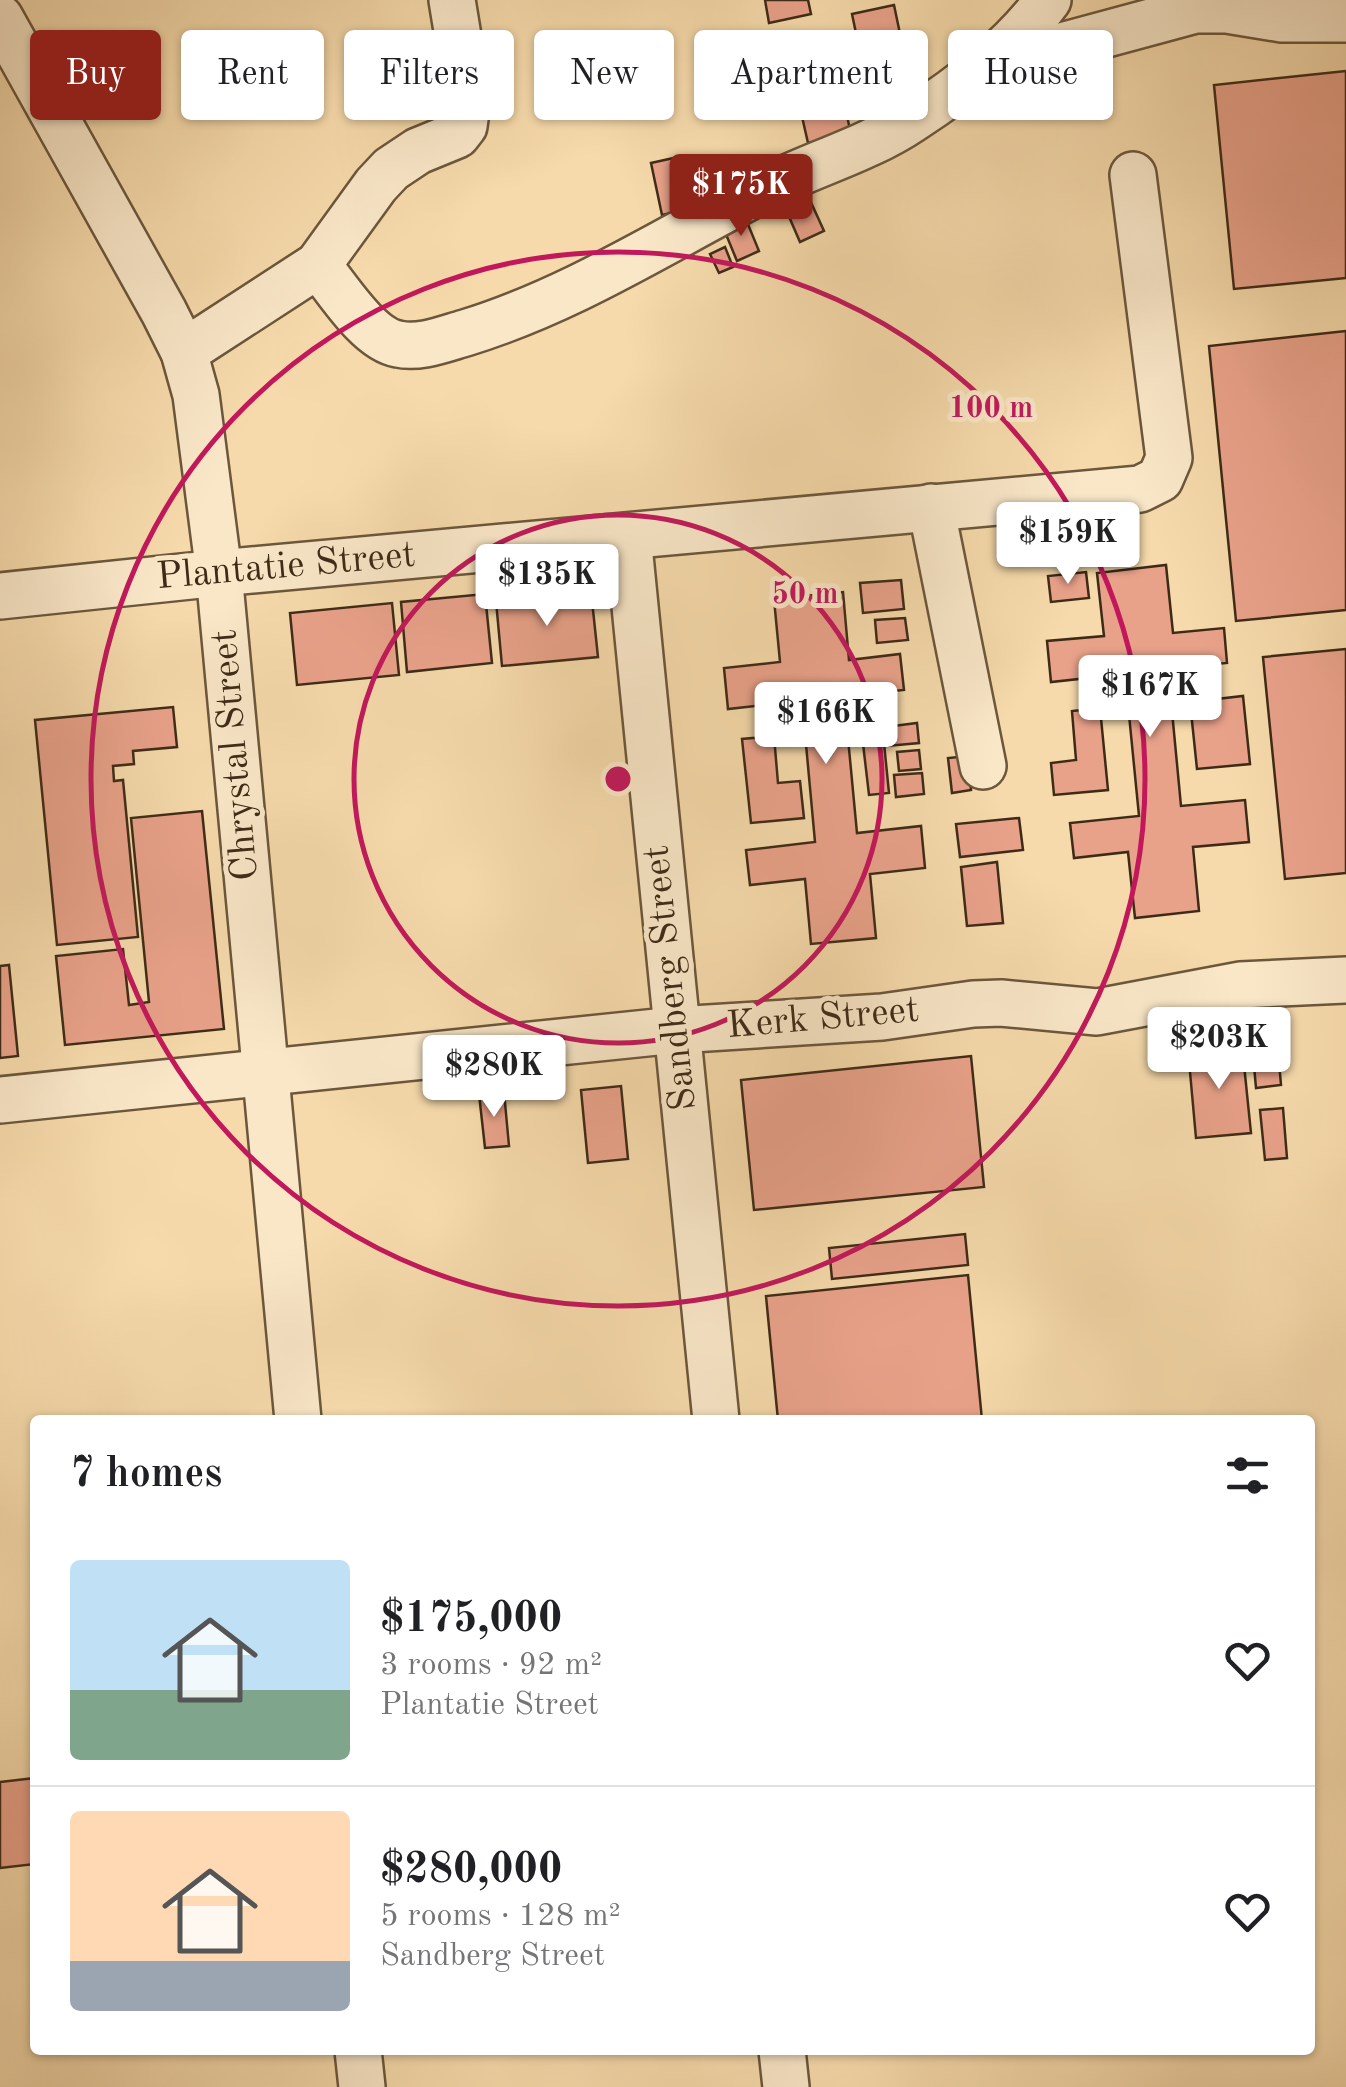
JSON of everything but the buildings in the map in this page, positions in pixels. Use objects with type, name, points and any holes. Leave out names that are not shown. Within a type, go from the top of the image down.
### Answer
[{"type":"street","points":[[184,352],[318,265],[391,169],[418,151],[457,135],[464,126],[468,97],[452,0]]},
{"type":"street","points":[[1024,30],[1048,0]]},
{"type":"street","points":[[1113,32],[1195,10],[1227,10],[1282,20],[1346,19]]},
{"type":"street","name":"Chrystal Street","points":[[0,18],[184,352],[196,395],[220,572],[298,1415]]},
{"type":"street","points":[[318,265],[384,340],[407,346],[439,340],[493,324],[584,287],[768,186],[908,122],[948,94]]},
{"type":"street","name":"Plantatie Street","points":[[0,596],[220,572],[1140,489],[1160,479],[1169,458],[1133,175]]},
{"type":"street","points":[[930,507],[983,766]]},
{"type":"street","name":"Sandberg Street","points":[[628,536],[715,1415]]},
{"type":"street","name":"Kerk Street","points":[[0,1100],[264,1070],[676,1030],[882,1017],[987,1004],[1097,1012],[1240,985],[1346,980]]},
{"type":"street","points":[[359,2055],[362,2087]]},
{"type":"street","points":[[783,2055],[786,2087]]}]
